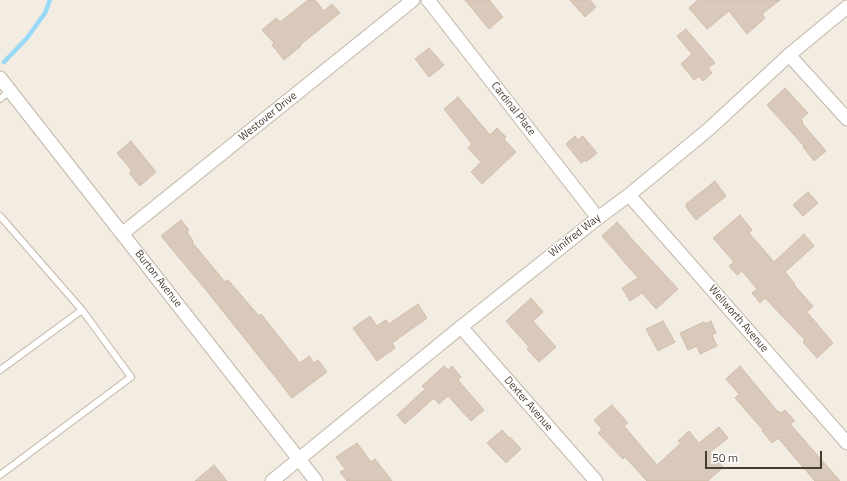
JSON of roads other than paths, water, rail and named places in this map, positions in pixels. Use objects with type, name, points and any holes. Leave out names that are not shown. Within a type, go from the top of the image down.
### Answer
[{"type":"street","name":"Westover Drive","points":[[123,233],[413,0]]},
{"type":"street","name":"Cardinal Place","points":[[428,0],[598,218]]},
{"type":"street","name":"Winifred Way","points":[[272,481],[461,327],[629,195],[709,129],[789,55],[847,7]]},
{"type":"street","points":[[789,55],[847,119]]},
{"type":"street","name":"Burton Avenue","points":[[0,78],[5,95],[123,233],[316,481]]},
{"type":"street","name":"Wellworth Avenue","points":[[629,195],[847,443]]},
{"type":"street","name":"Dexter Avenue","points":[[461,327],[596,481]]},
{"type":"lane","points":[[0,216],[82,310],[131,377],[0,475]]},
{"type":"lane","points":[[0,370],[82,310]]},
{"type":"waterway","points":[[4,62],[27,38],[45,13],[50,0]]}]
